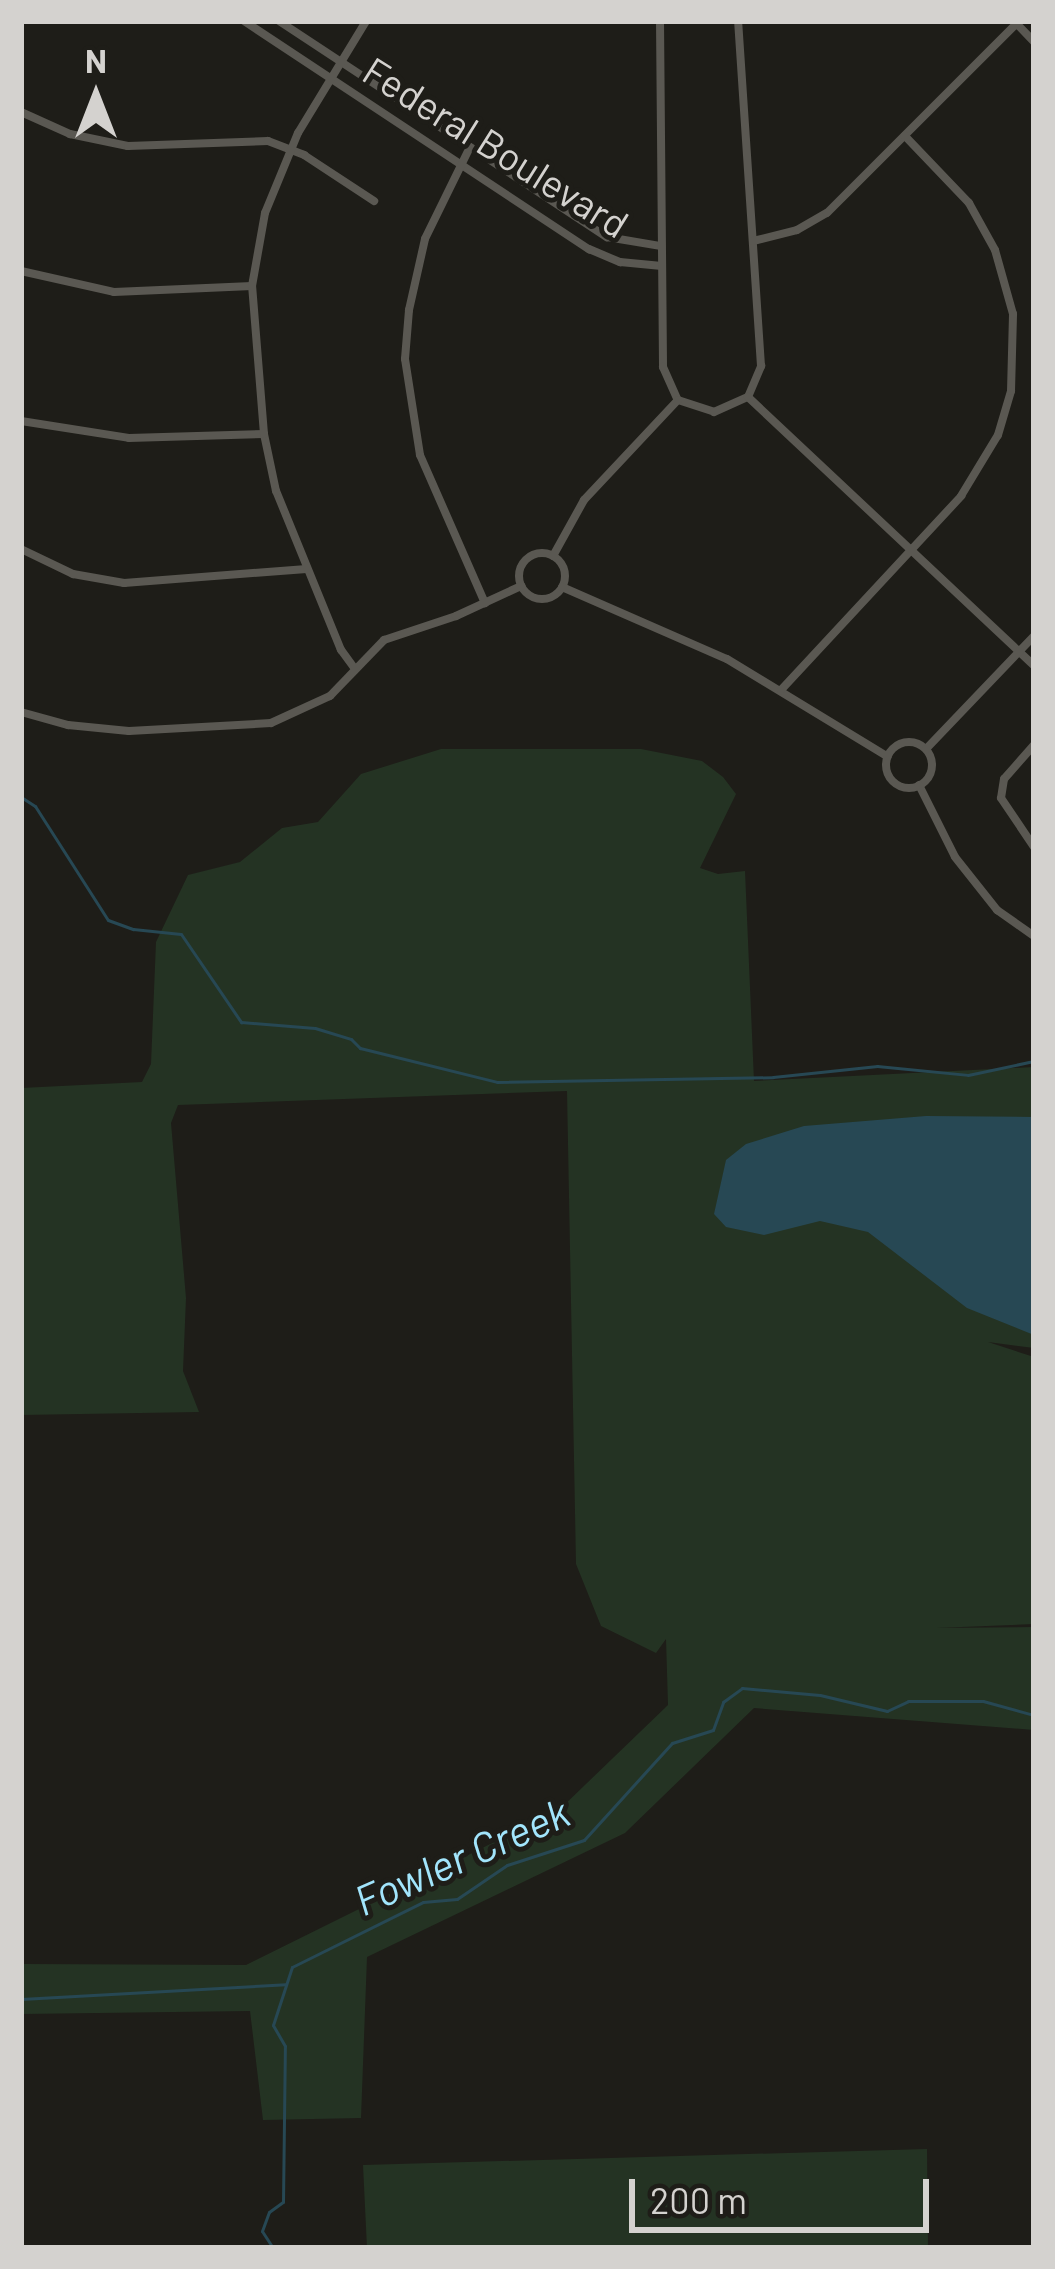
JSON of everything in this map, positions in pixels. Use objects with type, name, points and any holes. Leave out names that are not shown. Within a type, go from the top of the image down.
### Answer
[{"type":"street","name":"Federal Boulevard","points":[[244,21],[606,258],[662,266]]},
{"type":"street","name":"Federal Boulevard","points":[[279,21],[607,237],[661,246]]},
{"type":"street","points":[[356,669],[306,569],[276,491],[264,434],[252,286],[259,235],[291,148],[366,21]]},
{"type":"street","points":[[660,21],[663,367],[678,400],[714,412],[748,397],[761,366],[738,21]]},
{"type":"street","points":[[753,241],[813,223],[1015,22],[1034,42]]},
{"type":"street","points":[[21,112],[70,134],[128,146],[175,147],[245,138],[291,148],[374,201]]},
{"type":"street","points":[[781,690],[961,496],[988,454],[1011,391],[1015,341],[1010,295],[984,229],[969,203],[905,136]]},
{"type":"street","points":[[470,147],[418,263],[405,359],[420,455],[485,603]]},
{"type":"street","points":[[21,272],[114,292],[252,286]]},
{"type":"street","points":[[748,397],[1034,666]]},
{"type":"street","points":[[553,556],[584,500],[678,400]]},
{"type":"street","points":[[21,421],[129,438],[264,434]]},
{"type":"street","points":[[21,549],[73,574],[124,584],[306,569]]},
{"type":"street","points":[[536,554],[553,556],[565,572],[562,587],[544,599],[530,596],[520,586],[524,561],[536,554]]},
{"type":"street","points":[[21,712],[68,725],[129,731],[272,724],[311,708],[389,637],[520,586]]},
{"type":"street","points":[[562,587],[700,645],[781,690],[887,757],[891,779],[903,787],[919,785],[932,769],[926,749]]},
{"type":"street","points":[[926,749],[1034,636]]},
{"type":"street","points":[[887,757],[906,742],[926,749]]},
{"type":"street","points":[[1034,745],[1008,774],[1001,791],[1004,808],[1034,847]]},
{"type":"street","points":[[919,785],[955,857],[998,910],[1034,936]]},
{"type":"green space","points":[[441,749],[641,749],[702,761],[723,777],[736,794],[700,868],[718,874],[745,871],[754,1081],[1034,1067],[1034,1348],[988,1342],[1034,1357],[1034,1624],[936,1628],[1034,1627],[1034,1730],[754,1708],[625,1833],[367,1957],[361,2118],[263,2120],[250,2011],[21,2014],[21,1964],[246,1965],[559,1810],[668,1705],[666,1639],[656,1653],[601,1626],[576,1564],[567,1091],[178,1105],[171,1123],[186,1298],[183,1371],[199,1412],[21,1415],[21,1088],[142,1082],[151,1064],[156,942],[188,875],[240,862],[282,828],[318,822],[361,774]]},
{"type":"green space","points":[[927,2149],[928,2247],[367,2248],[363,2165]]},
{"type":"water","points":[[926,1116],[1034,1117],[1034,1335],[967,1308],[868,1232],[820,1221],[764,1235],[726,1227],[714,1214],[726,1160],[746,1144],[804,1126]]},
{"type":"waterway","points":[[21,797],[35,806],[108,920],[133,929],[181,934],[241,1022],[315,1028],[351,1039],[360,1048],[497,1082],[773,1077],[877,1066],[968,1075],[1034,1061]]},
{"type":"waterway","name":"Fowler Creek","points":[[273,2248],[262,2231],[269,2212],[283,2202],[285,2046],[273,2025],[292,1967],[423,1902],[457,1899],[507,1865],[584,1840],[672,1743],[713,1730],[723,1702],[742,1688],[820,1695],[887,1711],[908,1701],[983,1701],[1034,1715]]},
{"type":"waterway","points":[[21,1999],[286,1984]]}]
